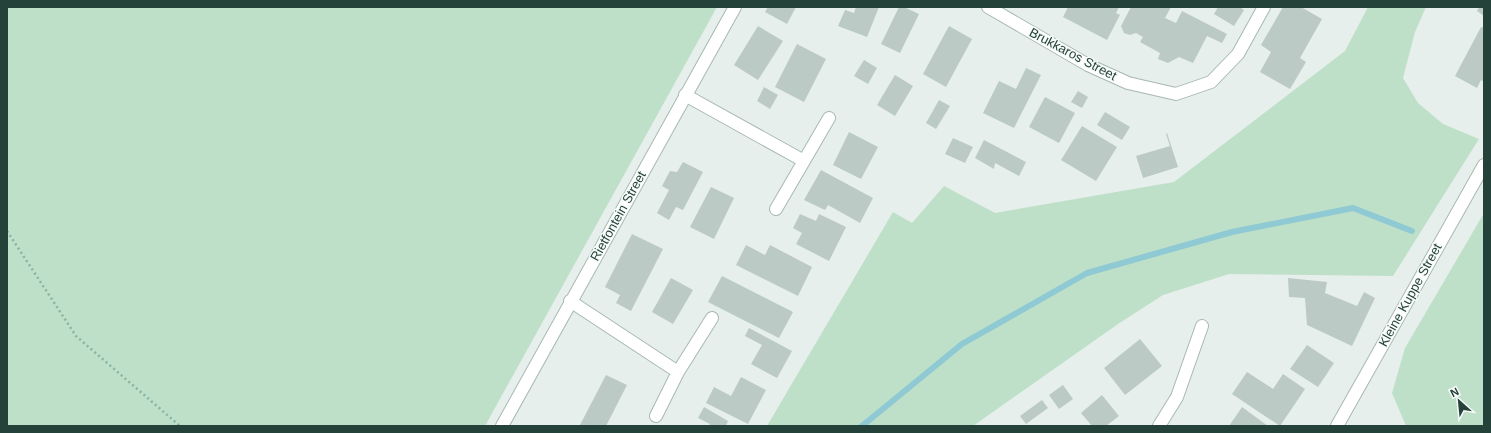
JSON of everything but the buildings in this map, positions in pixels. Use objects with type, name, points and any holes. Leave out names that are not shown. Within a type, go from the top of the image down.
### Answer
[{"type":"street","name":"Rietfontein Street","points":[[502,426],[570,301],[735,7]]},
{"type":"street","name":"Brukkaros Street","points":[[988,7],[1088,65],[1128,83],[1176,94],[1211,82],[1238,54],[1264,7]]},
{"type":"street","points":[[686,95],[804,161]]},
{"type":"street","points":[[776,209],[829,118]]},
{"type":"street","name":"Kleine Kuppe Street","points":[[1338,425],[1484,165]]},
{"type":"street","points":[[570,301],[678,372]]},
{"type":"street","points":[[656,416],[678,372],[712,318]]},
{"type":"street","points":[[1159,426],[1177,397],[1202,326]]},
{"type":"path","points":[[7,231],[76,336],[180,426]]},
{"type":"green space","points":[[7,7],[717,7],[485,426],[7,426]]},
{"type":"green space","points":[[1368,7],[1426,7],[1415,32],[1403,78],[1418,103],[1443,124],[1479,139],[1393,276],[1229,274],[1163,295],[1118,324],[973,426],[767,426],[893,212],[912,223],[944,186],[995,213],[1174,182],[1345,51]]},
{"type":"green space","points":[[1484,213],[1484,426],[1406,426],[1392,393],[1405,348]]},
{"type":"waterway","points":[[862,426],[962,344],[1087,273],[1232,232],[1353,208],[1412,231]]}]
